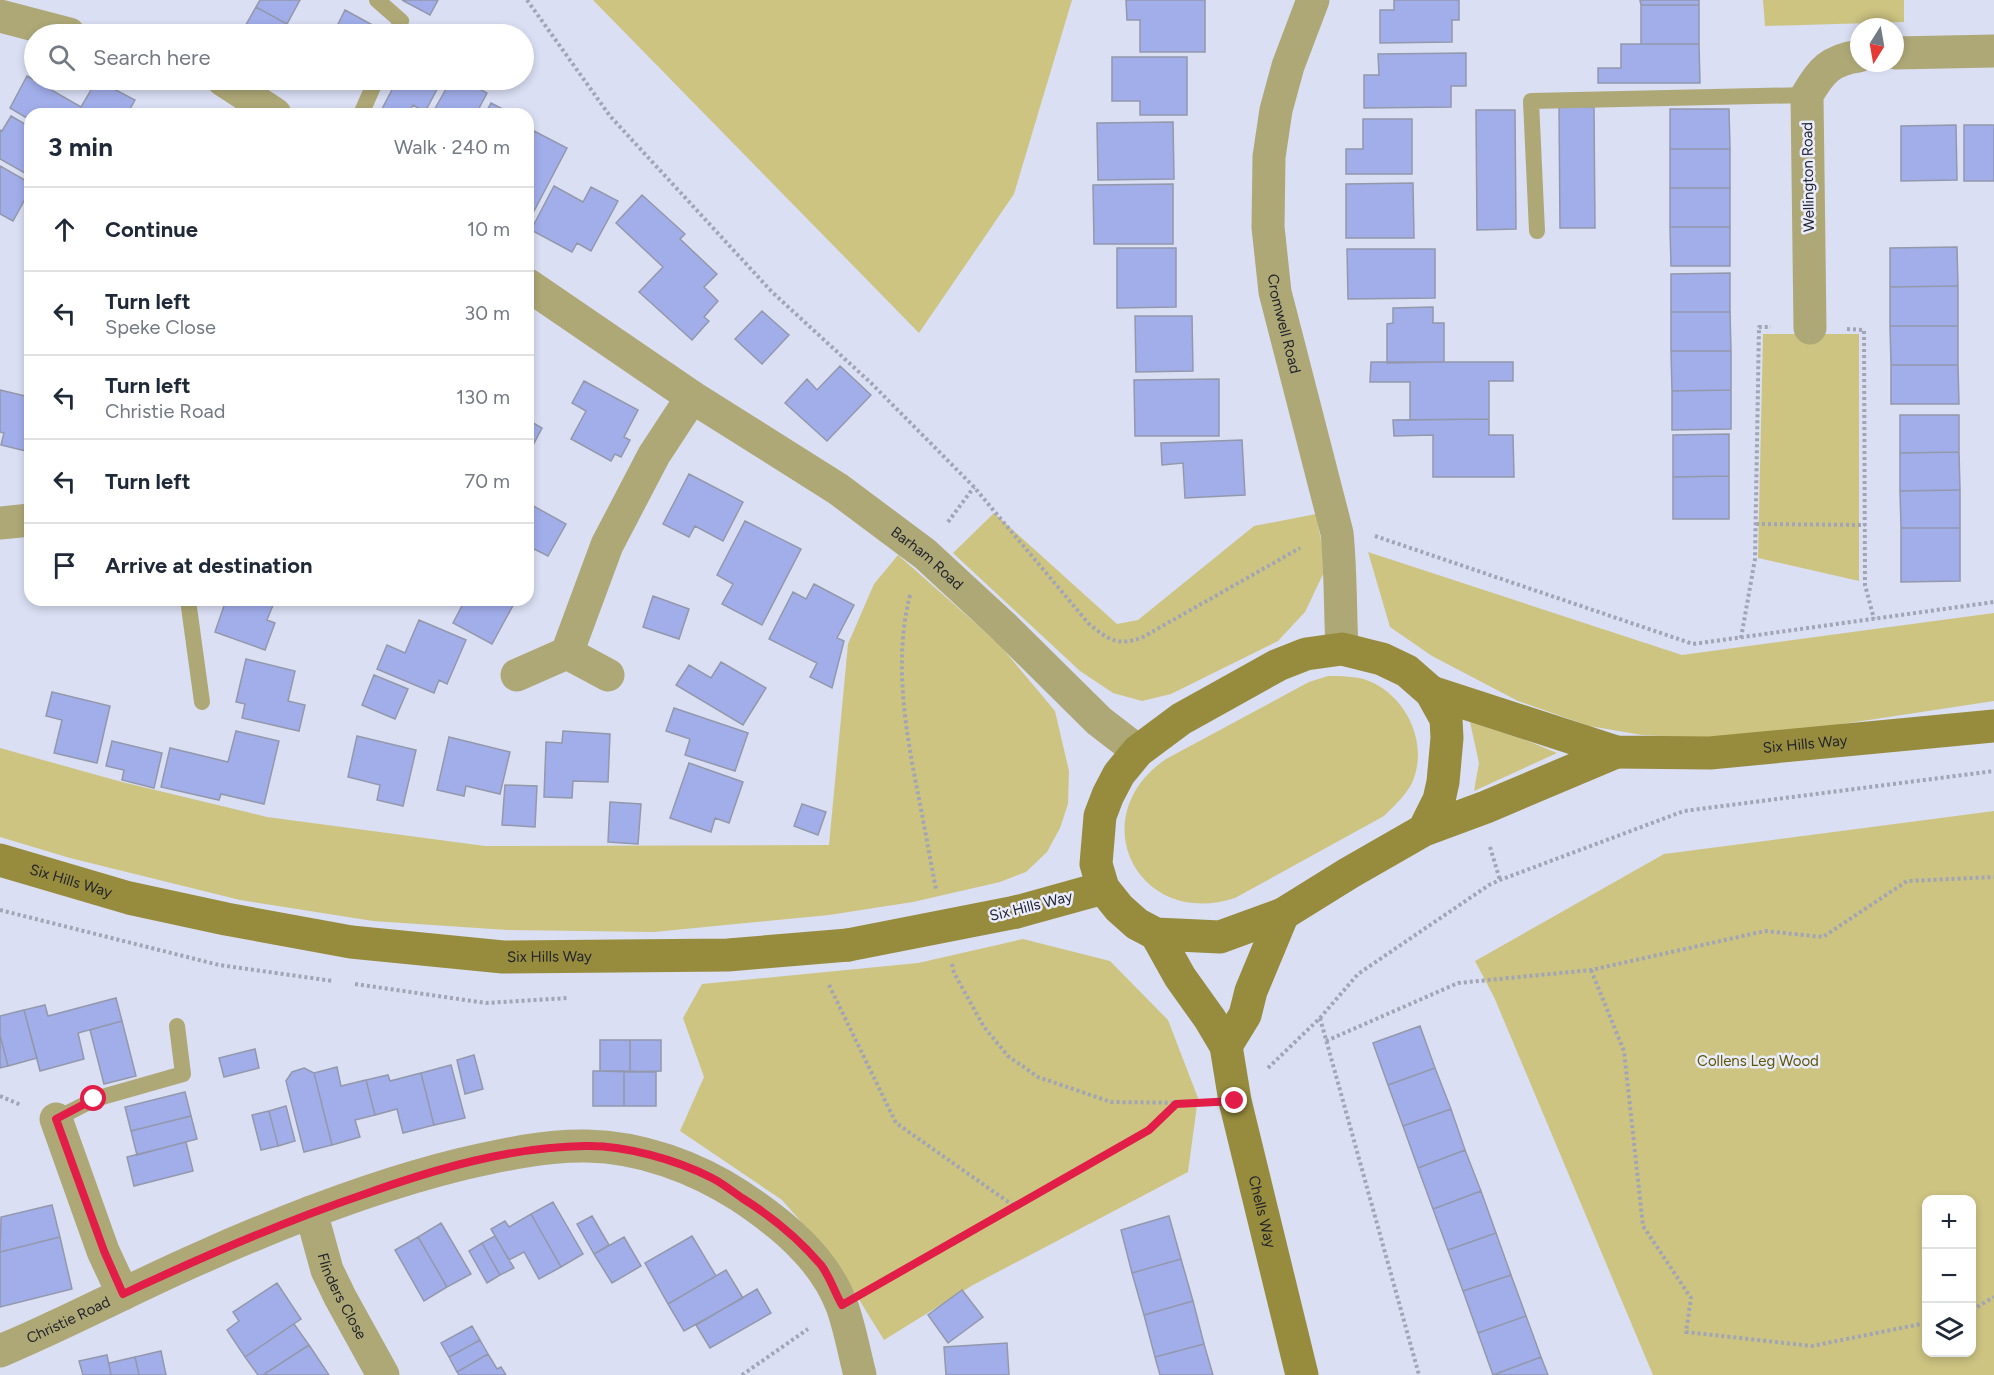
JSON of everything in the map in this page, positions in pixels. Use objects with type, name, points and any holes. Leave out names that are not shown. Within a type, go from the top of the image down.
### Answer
[{"type":"street","name":"Cromwell Road","points":[[1313,0],[1288,66],[1276,110],[1269,157],[1269,227],[1275,292],[1336,533],[1341,572],[1342,649]]},
{"type":"street","points":[[0,16],[31,24]]},
{"type":"street","points":[[1904,53],[1994,51]]},
{"type":"street","points":[[1807,95],[1817,77],[1831,63],[1850,58]]},
{"type":"street","points":[[238,90],[266,108]]},
{"type":"street","name":"Wellington Road","points":[[1807,95],[1810,328]]},
{"type":"street","name":"Barham Road","points":[[534,289],[692,397],[837,489],[925,554],[1003,626],[1099,721],[1138,751]]},
{"type":"street","points":[[517,675],[567,653],[607,545],[654,455],[692,397]]},
{"type":"street","points":[[0,523],[24,521]]},
{"type":"street","points":[[1156,934],[1137,924],[1119,908],[1103,888],[1096,864],[1100,816],[1119,774],[1138,751],[1181,719],[1278,665],[1306,654],[1342,649],[1382,658],[1407,671],[1431,692],[1446,719],[1447,738],[1439,800],[1424,830]]},
{"type":"street","points":[[567,653],[608,675]]},
{"type":"street","name":"Six Hills Way","points":[[1431,692],[1616,752],[1710,753],[1994,726]]},
{"type":"street","name":"Six Hills Way","points":[[1156,934],[1220,937],[1284,914],[1424,830],[1486,807],[1616,752]]},
{"type":"street","name":"Six Hills Way","points":[[0,860],[129,898],[226,919],[351,942],[503,957],[728,955],[848,945],[1016,912],[1103,888]]},
{"type":"street","points":[[1226,1047],[1245,1015],[1251,990],[1284,914]]},
{"type":"street","name":"Chells Way","points":[[1156,934],[1180,977],[1210,1019],[1226,1047],[1235,1101],[1302,1375]]},
{"type":"street","points":[[56,1119],[104,1251],[123,1294]]},
{"type":"street","name":"Christie Road","points":[[0,1351],[199,1258],[312,1212],[424,1173],[491,1158],[546,1149],[587,1146],[629,1150],[671,1162],[712,1178],[753,1205],[793,1236],[822,1267],[842,1305],[860,1375]]},
{"type":"street","name":"Flinders Close","points":[[312,1212],[327,1270],[383,1375]]},
{"type":"lane","points":[[377,0],[401,21],[400,24]]},
{"type":"lane","points":[[364,108],[372,90]]},
{"type":"lane","points":[[1537,231],[1531,101],[1807,95]]},
{"type":"lane","points":[[189,606],[202,702]]},
{"type":"lane","points":[[56,1119],[94,1099],[183,1074],[177,1026]]},
{"type":"path","points":[[527,0],[610,116],[772,292],[871,383],[975,487],[1089,624],[1113,641],[1130,642],[1143,637],[1310,542],[1336,533],[1360,531],[1693,644],[1994,602]]},
{"type":"path","points":[[1741,638],[1755,560],[1759,327],[1864,330],[1865,585],[1875,619]]},
{"type":"path","points":[[1756,524],[1864,525]]},
{"type":"path","points":[[925,554],[908,607],[903,637],[902,690],[907,738],[934,881]]},
{"type":"path","points":[[954,972],[984,1027],[996,1042],[1008,1056],[1038,1077],[1111,1102],[1176,1104],[1235,1101],[1320,1018],[1358,974],[1489,885],[1684,811],[1994,771]]},
{"type":"path","points":[[1326,1041],[1458,983],[1591,970],[1765,931],[1823,937],[1907,881],[1994,878]]},
{"type":"path","points":[[0,909],[219,965],[335,982]]},
{"type":"path","points":[[1591,970],[1624,1052],[1643,1226],[1691,1298],[1686,1332],[1812,1346],[1922,1324]]},
{"type":"path","points":[[347,983],[486,1003],[568,998]]},
{"type":"path","points":[[828,983],[896,1123],[1014,1206]]},
{"type":"path","points":[[1320,1018],[1419,1375]]},
{"type":"path","points":[[742,1375],[842,1305],[1149,1130],[1176,1104]]},
{"type":"path","points":[[1976,1307],[1994,1297]]},
{"type":"green space","points":[[593,0],[1072,0],[1014,194],[919,333]]},
{"type":"green space","points":[[1763,0],[1904,0],[1904,18],[1850,18],[1850,24],[1765,26]]},
{"type":"green space","points":[[1763,334],[1859,334],[1859,581],[1758,558]]},
{"type":"green space","points":[[994,513],[1117,624],[1138,620],[1254,526],[1316,514],[1326,568],[1305,612],[1278,641],[1171,694],[1142,701],[1113,693],[1080,671],[953,553]]},
{"type":"green space","points":[[1368,552],[1682,655],[1994,613],[1994,701],[1736,740],[1642,735],[1589,726],[1518,701],[1432,656],[1390,627]]},
{"type":"green space","points":[[898,555],[998,643],[1055,711],[1069,771],[1068,804],[1060,828],[1047,852],[1026,872],[1000,882],[913,902],[829,915],[654,932],[507,930],[373,921],[240,900],[70,858],[0,837],[0,748],[122,782],[267,817],[485,846],[829,845],[848,644],[874,584]]},
{"type":"green space","points":[[1328,676],[1354,677],[1383,688],[1395,699],[1412,724],[1418,755],[1416,770],[1411,785],[1402,797],[1384,816],[1235,898],[1201,904],[1171,898],[1148,883],[1132,862],[1125,837],[1127,810],[1141,783],[1166,759],[1309,682]]},
{"type":"green space","points":[[1470,722],[1557,753],[1474,791],[1479,763]]},
{"type":"green space","name":"Collens Leg Wood","points":[[1994,811],[1994,1375],[1653,1375],[1494,997],[1475,961],[1664,854]]},
{"type":"green space","points":[[1023,939],[1110,961],[1168,1020],[1198,1098],[1188,1172],[973,1285],[884,1340],[834,1259],[782,1200],[680,1131],[704,1077],[683,1018],[702,984],[918,963]]},
{"type":"building","points":[[260,0],[300,0],[287,24],[256,7]]},
{"type":"building","points":[[402,0],[438,0],[430,15]]},
{"type":"building","points":[[1126,0],[1205,0],[1205,52],[1140,52],[1140,20],[1127,20]]},
{"type":"building","points":[[1394,0],[1459,0],[1459,20],[1452,20],[1452,42],[1380,43],[1380,10],[1394,10]]},
{"type":"building","points":[[1640,0],[1699,0],[1699,5],[1641,5]]},
{"type":"building","points":[[1641,5],[1699,5],[1699,44],[1641,44]]},
{"type":"building","points":[[256,7],[286,24],[246,24]]},
{"type":"building","points":[[345,10],[371,24],[338,24]]},
{"type":"building","points":[[1621,44],[1699,44],[1700,83],[1598,83],[1598,68],[1621,68]]},
{"type":"building","points":[[1466,53],[1466,86],[1451,86],[1451,107],[1364,108],[1364,75],[1379,75],[1378,54]]},
{"type":"building","points":[[1112,57],[1187,57],[1187,115],[1140,115],[1140,101],[1112,101]]},
{"type":"building","points":[[24,82],[24,90],[51,90],[81,107],[91,90],[116,90],[135,100],[130,108],[24,108],[24,116],[10,108]]},
{"type":"building","points":[[392,90],[437,90],[427,108],[418,108],[413,105],[411,108],[383,108]]},
{"type":"building","points":[[445,90],[481,90],[487,93],[479,108],[435,108]]},
{"type":"building","points":[[491,103],[501,108],[488,108]]},
{"type":"building","points":[[1559,107],[1594,107],[1595,228],[1560,228]]},
{"type":"building","points":[[1670,109],[1729,109],[1730,149],[1670,149]]},
{"type":"building","points":[[1476,110],[1515,110],[1516,229],[1477,230]]},
{"type":"building","points":[[11,116],[24,124],[24,173],[0,159],[0,130],[2,131]]},
{"type":"building","points":[[1363,119],[1412,119],[1412,174],[1346,174],[1346,149],[1363,149]]},
{"type":"building","points":[[1173,122],[1174,179],[1098,180],[1097,123]]},
{"type":"building","points":[[1956,125],[1957,180],[1901,181],[1901,126]]},
{"type":"building","points":[[1964,125],[1994,125],[1994,181],[1964,181]]},
{"type":"building","points":[[534,131],[567,148],[534,211]]},
{"type":"building","points":[[1670,149],[1730,149],[1730,188],[1670,188]]},
{"type":"building","points":[[0,166],[24,180],[24,201],[13,221],[0,214]]},
{"type":"building","points":[[1413,183],[1414,238],[1346,238],[1346,184]]},
{"type":"building","points":[[1173,184],[1173,244],[1094,244],[1093,185]]},
{"type":"building","points":[[554,186],[583,202],[591,187],[618,201],[591,251],[577,243],[572,252],[534,232],[534,224]]},
{"type":"building","points":[[1670,188],[1730,188],[1730,227],[1670,227]]},
{"type":"building","points":[[642,195],[685,234],[680,239],[717,274],[704,287],[718,301],[704,317],[709,321],[692,340],[639,292],[663,267],[616,223]]},
{"type":"building","points":[[1670,227],[1730,227],[1730,266],[1671,266]]},
{"type":"building","points":[[1957,247],[1958,286],[1890,287],[1890,248]]},
{"type":"building","points":[[1117,248],[1176,248],[1176,307],[1117,308]]},
{"type":"building","points":[[1347,249],[1435,249],[1435,298],[1348,299]]},
{"type":"building","points":[[1730,273],[1730,312],[1671,312],[1671,274]]},
{"type":"building","points":[[1958,286],[1958,326],[1890,326],[1890,287]]},
{"type":"building","points":[[1433,307],[1433,323],[1444,323],[1444,362],[1387,363],[1387,324],[1393,323],[1393,308]]},
{"type":"building","points":[[762,311],[789,335],[762,364],[735,339]]},
{"type":"building","points":[[1671,312],[1730,312],[1731,351],[1671,351]]},
{"type":"building","points":[[1135,316],[1192,316],[1193,371],[1136,372]]},
{"type":"building","points":[[1890,326],[1958,326],[1958,365],[1891,365]]},
{"type":"building","points":[[1671,351],[1731,351],[1731,390],[1672,391]]},
{"type":"building","points":[[1371,362],[1513,362],[1513,381],[1489,381],[1489,419],[1410,420],[1410,382],[1370,382]]},
{"type":"building","points":[[1891,365],[1958,365],[1959,404],[1891,404]]},
{"type":"building","points":[[840,366],[871,395],[827,441],[785,403],[807,379],[817,390]]},
{"type":"building","points":[[1219,379],[1219,436],[1135,436],[1134,380]]},
{"type":"building","points":[[584,381],[638,410],[624,437],[630,440],[621,457],[615,454],[611,461],[571,439],[586,411],[572,403]]},
{"type":"building","points":[[0,390],[24,396],[24,451],[1,445],[4,433],[0,432]]},
{"type":"building","points":[[1731,390],[1731,429],[1672,430],[1672,391]]},
{"type":"building","points":[[1900,415],[1959,415],[1959,452],[1900,453]]},
{"type":"building","points":[[1489,419],[1489,435],[1513,435],[1514,477],[1433,477],[1433,435],[1394,436],[1393,420]]},
{"type":"building","points":[[534,423],[542,428],[534,443]]},
{"type":"building","points":[[1729,434],[1729,476],[1673,477],[1673,435]]},
{"type":"building","points":[[1242,440],[1245,495],[1185,498],[1183,463],[1162,465],[1161,443]]},
{"type":"building","points":[[1959,452],[1960,490],[1900,491],[1900,453]]},
{"type":"building","points":[[689,474],[743,502],[723,541],[695,526],[689,537],[663,524]]},
{"type":"building","points":[[1729,476],[1729,519],[1673,519],[1673,477]]},
{"type":"building","points":[[1960,490],[1960,528],[1901,528],[1900,491]]},
{"type":"building","points":[[534,506],[566,524],[548,556],[534,549]]},
{"type":"building","points":[[745,521],[801,549],[762,625],[722,604],[733,584],[717,575]]},
{"type":"building","points":[[1901,528],[1960,528],[1960,581],[1901,582]]},
{"type":"building","points":[[814,584],[854,605],[837,638],[844,641],[832,688],[810,677],[817,663],[769,639],[793,592],[806,599]]},
{"type":"building","points":[[653,596],[689,609],[679,639],[643,627]]},
{"type":"building","points":[[224,606],[273,606],[267,620],[275,623],[265,650],[215,632]]},
{"type":"building","points":[[462,606],[513,606],[492,644],[453,623]]},
{"type":"building","points":[[419,620],[466,640],[447,684],[439,680],[434,693],[377,669],[387,645],[405,653]]},
{"type":"building","points":[[246,659],[295,671],[288,701],[305,705],[299,731],[242,718],[245,704],[236,702]]},
{"type":"building","points":[[721,662],[766,688],[743,725],[676,685],[689,665],[711,678]]},
{"type":"building","points":[[374,675],[408,689],[395,719],[362,705]]},
{"type":"building","points":[[52,692],[110,706],[97,763],[54,753],[62,720],[46,716]]},
{"type":"building","points":[[674,708],[748,733],[735,771],[685,755],[690,739],[666,731]]},
{"type":"building","points":[[236,731],[279,741],[264,804],[221,794],[219,800],[161,787],[170,748],[228,762]]},
{"type":"building","points":[[563,731],[610,734],[608,782],[573,781],[572,798],[544,797],[546,742],[562,743]]},
{"type":"building","points":[[357,736],[416,750],[403,806],[377,800],[380,785],[348,777]]},
{"type":"building","points":[[449,737],[510,752],[500,794],[466,786],[464,796],[437,790]]},
{"type":"building","points":[[112,741],[162,753],[154,788],[122,780],[124,770],[106,766]]},
{"type":"building","points":[[689,763],[743,782],[729,823],[715,818],[711,832],[670,818]]},
{"type":"building","points":[[505,785],[537,786],[535,827],[502,825]]},
{"type":"building","points":[[610,802],[641,804],[638,844],[608,842]]},
{"type":"building","points":[[802,804],[826,812],[818,835],[794,826]]},
{"type":"building","points":[[116,998],[122,1021],[78,1033],[84,1059],[40,1071],[24,1010],[45,1005],[48,1016]]},
{"type":"building","points":[[24,1010],[37,1058],[8,1066],[0,1035],[0,1016]]},
{"type":"building","points":[[122,1021],[136,1076],[104,1084],[90,1030]]},
{"type":"building","points":[[1420,1026],[1435,1068],[1388,1085],[1373,1043]]},
{"type":"building","points":[[0,1035],[8,1066],[0,1068]]},
{"type":"building","points":[[600,1040],[630,1040],[630,1072],[600,1071]]},
{"type":"building","points":[[630,1040],[661,1040],[661,1071],[630,1072]]},
{"type":"building","points":[[255,1049],[259,1068],[224,1077],[219,1058]]},
{"type":"building","points":[[474,1055],[483,1089],[465,1094],[457,1060]]},
{"type":"building","points":[[451,1065],[465,1118],[434,1125],[421,1073]]},
{"type":"building","points":[[337,1067],[341,1086],[366,1080],[375,1115],[355,1120],[360,1137],[332,1145],[314,1073]]},
{"type":"building","points":[[304,1068],[314,1073],[332,1145],[304,1152],[286,1081],[292,1072]]},
{"type":"building","points":[[1435,1068],[1451,1109],[1403,1126],[1388,1085]]},
{"type":"building","points":[[593,1071],[624,1071],[624,1106],[593,1106]]},
{"type":"building","points":[[624,1071],[656,1072],[656,1106],[624,1106]]},
{"type":"building","points":[[421,1073],[434,1125],[403,1133],[397,1109],[375,1115],[366,1080],[388,1075],[390,1081]]},
{"type":"building","points":[[185,1092],[191,1116],[131,1131],[125,1107]]},
{"type":"building","points":[[286,1106],[295,1141],[278,1146],[269,1111]]},
{"type":"building","points":[[1451,1109],[1465,1150],[1418,1168],[1403,1126]]},
{"type":"building","points":[[269,1111],[278,1146],[261,1150],[252,1115]]},
{"type":"building","points":[[191,1116],[197,1139],[137,1155],[131,1131]]},
{"type":"building","points":[[186,1142],[193,1171],[134,1186],[127,1157]]},
{"type":"building","points":[[1465,1150],[1481,1191],[1433,1209],[1418,1168]]},
{"type":"building","points":[[1481,1191],[1496,1233],[1448,1250],[1433,1209]]},
{"type":"building","points":[[553,1202],[583,1254],[561,1267],[531,1214]]},
{"type":"building","points":[[52,1205],[60,1237],[0,1252],[1,1217]]},
{"type":"building","points":[[531,1214],[561,1267],[539,1279],[524,1252],[509,1260],[491,1229],[505,1221],[509,1227]]},
{"type":"building","points":[[592,1216],[609,1245],[594,1254],[577,1224]]},
{"type":"building","points":[[1169,1216],[1181,1259],[1132,1273],[1121,1230]]},
{"type":"building","points":[[441,1223],[471,1274],[447,1287],[418,1237]]},
{"type":"building","points":[[1496,1233],[1511,1275],[1463,1291],[1448,1250]]},
{"type":"building","points":[[495,1236],[514,1268],[500,1275],[482,1243]]},
{"type":"building","points":[[692,1236],[716,1276],[668,1304],[645,1263]]},
{"type":"building","points":[[60,1237],[72,1289],[0,1307],[0,1252]]},
{"type":"building","points":[[418,1237],[447,1287],[424,1301],[395,1250]]},
{"type":"building","points":[[624,1237],[641,1266],[612,1283],[594,1254]]},
{"type":"building","points":[[482,1243],[500,1275],[487,1283],[469,1251]]},
{"type":"building","points":[[1181,1259],[1193,1301],[1144,1315],[1132,1273]]},
{"type":"building","points":[[726,1270],[743,1298],[684,1331],[668,1304]]},
{"type":"building","points":[[1511,1275],[1526,1316],[1478,1333],[1463,1291]]},
{"type":"building","points":[[277,1283],[301,1319],[245,1357],[227,1330],[239,1321],[233,1312]]},
{"type":"building","points":[[757,1289],[771,1313],[710,1348],[696,1325]]},
{"type":"building","points":[[962,1290],[983,1317],[948,1343],[928,1315]]},
{"type":"building","points":[[1193,1301],[1204,1344],[1155,1357],[1144,1315]]},
{"type":"building","points":[[1526,1316],[1541,1357],[1493,1375],[1478,1333]]},
{"type":"building","points":[[294,1324],[309,1345],[263,1375],[258,1375],[245,1357]]},
{"type":"building","points":[[472,1326],[480,1340],[449,1357],[441,1343]]},
{"type":"building","points":[[480,1340],[488,1354],[457,1372],[449,1357]]},
{"type":"building","points":[[1007,1343],[1009,1375],[946,1375],[944,1347]]},
{"type":"building","points":[[1204,1344],[1213,1375],[1160,1375],[1155,1357]]},
{"type":"building","points":[[309,1345],[329,1375],[263,1375]]},
{"type":"building","points":[[161,1351],[166,1375],[139,1375],[135,1357]]},
{"type":"building","points":[[488,1354],[497,1369],[501,1367],[506,1375],[459,1375],[457,1372]]},
{"type":"building","points":[[107,1355],[111,1375],[83,1375],[79,1361]]},
{"type":"building","points":[[135,1357],[139,1375],[111,1375],[109,1363]]},
{"type":"building","points":[[1541,1357],[1548,1375],[1493,1375]]},
{"type":"route","points":[[94,1099],[56,1119],[104,1251],[123,1294],[199,1258],[312,1212],[424,1173],[491,1158],[546,1149],[587,1146],[629,1150],[671,1162],[712,1178],[753,1205],[793,1236],[822,1267],[842,1305],[1149,1130],[1176,1104],[1235,1101]]}]
